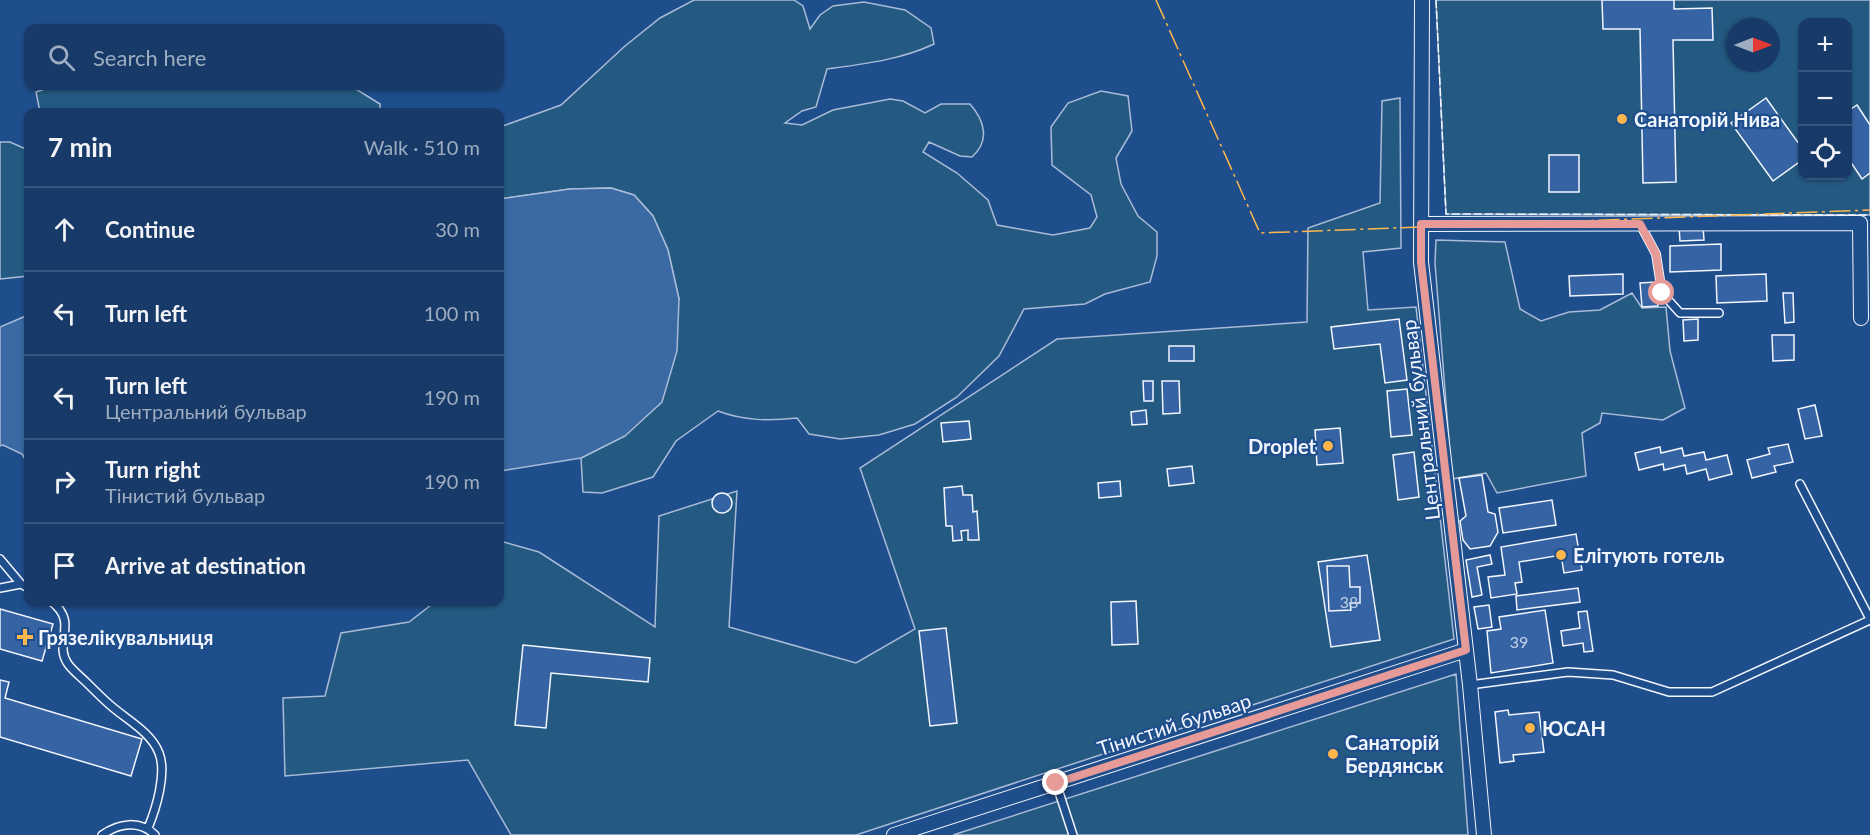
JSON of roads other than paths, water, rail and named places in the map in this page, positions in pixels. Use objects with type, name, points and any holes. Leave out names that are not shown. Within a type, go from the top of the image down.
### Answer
[{"type":"street","name":"Центральний бульвар","points":[[1422,0],[1421,262],[1470,685],[1484,835]]},
{"type":"street","points":[[1421,224],[1860,223],[1861,318]]},
{"type":"street","name":"Тінистий бульвар","points":[[894,835],[1466,650]]},
{"type":"lane","points":[[1640,224],[1656,254],[1662,293],[1680,313],[1719,313]]},
{"type":"lane","points":[[1470,685],[1568,672],[1613,675],[1669,692],[1712,692],[1870,620],[1800,484]]},
{"type":"lane","points":[[0,559],[24,585]]},
{"type":"lane","points":[[0,588],[24,586]]},
{"type":"lane","points":[[58,606],[62,609],[65,622],[63,652],[67,663],[110,705],[148,735],[160,754],[161,771],[157,806],[148,828]]},
{"type":"lane","points":[[1056,783],[1073,835]]},
{"type":"lane","points":[[102,835],[110,830],[131,824],[148,828],[155,835]]},
{"type":"place","name":"Санаторій Нива","points":[[1622,119]]},
{"type":"place","name":"Droplet","points":[[1328,446]]},
{"type":"place","name":"Елітують готель","points":[[1561,555]]},
{"type":"place","name":"Грязелікувальниця","points":[[25,637]]},
{"type":"place","name":"ЮСАН","points":[[1530,728]]},
{"type":"place","name":"Санаторій Бердянськ","points":[[1333,754]]}]
